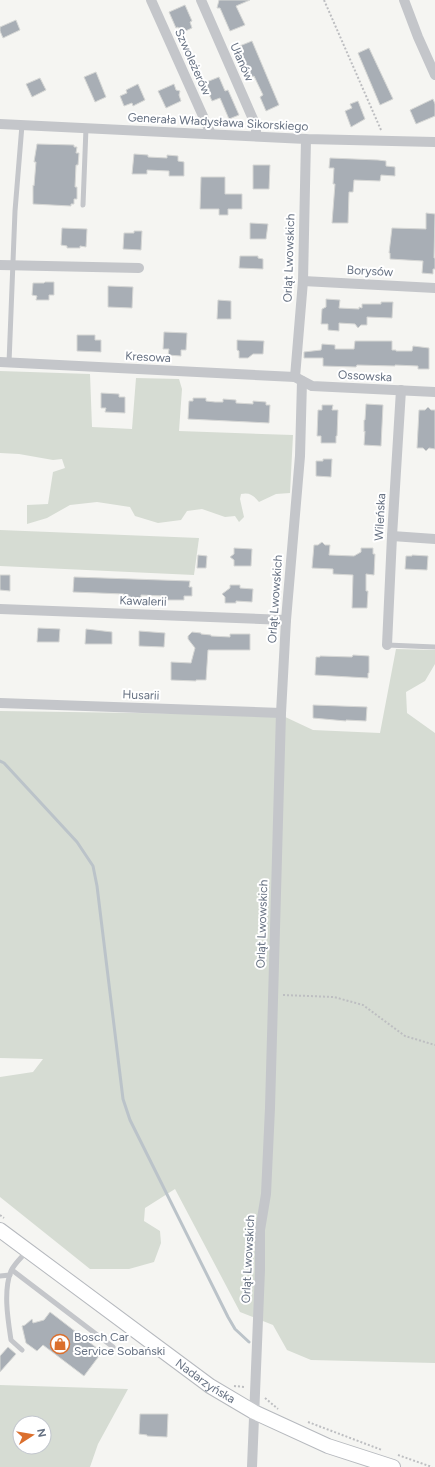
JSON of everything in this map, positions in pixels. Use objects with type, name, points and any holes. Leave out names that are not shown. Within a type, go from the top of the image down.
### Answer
[{"type":"main road","name":"Nadarzyńska","points":[[0,1230],[210,1386],[254,1412],[328,1446],[393,1460]]},
{"type":"street","name":"Szwoleżerów","points":[[151,0],[211,134]]},
{"type":"street","name":"Ułanów","points":[[201,0],[256,126],[256,136]]},
{"type":"street","points":[[404,0],[435,75]]},
{"type":"street","name":"Generała Władysława Sikorskiego","points":[[0,124],[306,139],[435,142]]},
{"type":"street","name":"Orląt Lwowskich","points":[[252,1467],[260,1270],[260,1230],[266,1194],[281,713],[286,620],[300,456],[299,379],[306,139]]},
{"type":"street","points":[[0,265],[139,268]]},
{"type":"street","name":"Borysów","points":[[303,281],[435,288]]},
{"type":"street","name":"Kresowa","points":[[4,363],[299,379]]},
{"type":"street","name":"Ossowska","points":[[299,379],[312,386],[435,392]]},
{"type":"street","name":"Wileńska","points":[[387,645],[401,390]]},
{"type":"street","points":[[392,536],[435,539]]},
{"type":"street","name":"Kawalerii","points":[[0,609],[286,620]]},
{"type":"street","name":"Husarii","points":[[0,703],[281,713]]},
{"type":"lane","points":[[4,363],[13,266],[15,211],[22,125]]},
{"type":"lane","points":[[83,205],[86,128]]},
{"type":"lane","points":[[387,645],[435,647]]},
{"type":"lane","points":[[22,1350],[11,1340],[7,1302],[11,1273],[28,1250]]},
{"type":"lane","points":[[0,1276],[11,1273]]},
{"type":"lane","points":[[11,1273],[114,1347]]},
{"type":"path","points":[[324,0],[386,140]]},
{"type":"path","points":[[273,996],[334,997],[363,1005],[405,1036],[435,1045]]},
{"type":"path","points":[[262,1396],[281,1412]]},
{"type":"path","points":[[308,1422],[386,1451]]},
{"type":"path","points":[[393,1460],[432,1467]]},
{"type":"shaded area","points":[[0,371],[90,374],[92,427],[132,429],[136,378],[179,379],[182,389],[179,431],[293,435],[290,493],[276,494],[259,502],[252,495],[241,494],[240,499],[244,517],[239,522],[235,516],[225,517],[202,509],[187,511],[181,520],[158,523],[135,516],[130,507],[97,502],[70,505],[47,518],[27,524],[27,505],[48,504],[53,472],[65,468],[62,459],[53,460],[19,454],[0,453]]},
{"type":"shaded area","points":[[0,530],[199,538],[194,575],[0,566]]},
{"type":"shaded area","points":[[396,649],[435,650],[435,664],[425,681],[406,692],[407,713],[435,733],[435,1363],[311,1360],[287,1350],[273,1325],[240,1312],[175,1189],[145,1208],[144,1221],[160,1231],[161,1243],[154,1262],[129,1269],[90,1269],[0,1197],[0,1077],[33,1072],[43,1059],[0,1058],[0,711],[281,715],[313,730],[380,733]]},
{"type":"shaded area","points":[[0,1385],[128,1389],[98,1444],[90,1467],[0,1467]]},
{"type":"building","points":[[219,0],[250,0],[236,6],[245,25],[230,31],[220,8],[217,8]]},
{"type":"building","points":[[185,5],[192,21],[190,22],[192,28],[181,33],[178,27],[176,28],[169,12]]},
{"type":"building","points":[[16,20],[20,30],[3,38],[0,27]]},
{"type":"building","points":[[252,41],[279,105],[266,111],[260,97],[263,95],[254,76],[250,78],[246,69],[244,70],[238,57],[241,56],[237,47]]},
{"type":"building","points":[[369,48],[393,99],[380,105],[358,53]]},
{"type":"building","points":[[96,72],[106,97],[95,102],[84,77]]},
{"type":"building","points":[[219,77],[225,91],[228,90],[239,115],[229,119],[220,98],[212,101],[204,83]]},
{"type":"building","points":[[40,78],[46,90],[32,97],[26,84]]},
{"type":"building","points":[[138,84],[145,100],[133,106],[132,103],[124,106],[120,96],[127,93],[126,90]]},
{"type":"building","points":[[174,84],[176,90],[180,91],[179,95],[181,101],[166,108],[158,91]]},
{"type":"building","points":[[433,99],[435,104],[435,116],[416,124],[410,110]]},
{"type":"building","points":[[358,101],[365,119],[351,127],[345,111],[352,108],[350,104]]},
{"type":"building","points":[[37,144],[74,145],[74,147],[77,147],[76,153],[79,153],[78,165],[76,165],[75,187],[77,187],[77,199],[74,199],[74,204],[71,204],[71,206],[33,204],[33,185],[34,186],[36,162],[34,162]]},
{"type":"building","points":[[134,154],[148,155],[148,157],[167,158],[167,155],[178,156],[178,161],[184,162],[184,176],[169,176],[169,171],[147,170],[147,174],[132,174]]},
{"type":"building","points":[[330,158],[386,161],[386,166],[395,167],[395,176],[381,175],[380,181],[354,180],[353,192],[349,192],[348,223],[332,223],[335,184],[333,184],[334,168],[329,168]]},
{"type":"building","points":[[253,165],[270,165],[269,189],[253,189]]},
{"type":"building","points":[[201,177],[225,177],[225,194],[242,194],[242,209],[228,209],[228,215],[219,215],[219,209],[200,209]]},
{"type":"building","points":[[426,213],[435,214],[435,269],[433,269],[433,274],[422,273],[423,261],[390,259],[389,253],[392,228],[426,229]]},
{"type":"building","points":[[250,223],[268,224],[266,239],[250,239]]},
{"type":"building","points":[[62,228],[87,229],[86,247],[80,246],[80,248],[67,248],[67,246],[61,245]]},
{"type":"building","points":[[134,231],[142,231],[141,250],[123,249],[124,233],[134,233]]},
{"type":"building","points":[[240,256],[258,256],[258,258],[263,259],[263,269],[239,268]]},
{"type":"building","points":[[54,282],[54,295],[49,295],[49,300],[36,300],[37,296],[32,295],[33,283]]},
{"type":"building","points":[[108,286],[133,287],[132,308],[108,307]]},
{"type":"building","points":[[326,299],[340,300],[339,308],[359,309],[359,307],[362,308],[362,304],[381,304],[381,302],[393,302],[392,318],[367,317],[367,325],[361,325],[358,328],[355,324],[339,323],[339,331],[328,330],[328,324],[321,324],[322,309],[326,307]]},
{"type":"building","points":[[218,300],[231,301],[231,319],[217,319]]},
{"type":"building","points":[[164,332],[187,333],[186,350],[181,350],[181,356],[168,355],[169,349],[163,349]]},
{"type":"building","points":[[77,335],[95,335],[95,340],[101,340],[101,352],[77,351]]},
{"type":"building","points":[[237,340],[264,341],[263,354],[253,354],[248,358],[239,358]]},
{"type":"building","points":[[355,341],[392,341],[392,350],[396,351],[412,351],[413,346],[429,348],[429,369],[418,369],[418,366],[395,365],[357,365],[356,367],[323,366],[323,358],[304,358],[304,352],[321,350],[322,344],[335,345],[335,349],[354,349]]},
{"type":"building","points":[[101,393],[119,394],[119,397],[125,397],[125,413],[105,412],[106,408],[101,408]]},
{"type":"building","points":[[193,398],[206,398],[206,401],[215,402],[223,402],[223,399],[236,400],[236,403],[253,404],[253,401],[266,402],[266,405],[270,405],[269,423],[188,419],[189,401],[193,401]]},
{"type":"building","points":[[366,404],[383,405],[381,446],[364,445],[364,420]]},
{"type":"building","points":[[322,405],[333,405],[332,410],[338,410],[336,443],[321,443],[321,436],[317,436],[318,410],[322,410]]},
{"type":"building","points":[[428,407],[431,410],[435,410],[435,449],[429,448],[426,451],[423,448],[417,448],[419,410],[425,410]]},
{"type":"building","points":[[323,459],[332,459],[331,477],[316,476],[316,461],[323,461]]},
{"type":"building","points":[[322,542],[325,545],[330,545],[329,555],[354,556],[361,552],[361,548],[373,548],[373,554],[375,554],[374,575],[366,574],[366,591],[368,591],[367,608],[352,608],[353,575],[333,574],[333,569],[312,568],[314,545],[318,545]]},
{"type":"building","points":[[234,548],[252,549],[251,566],[234,566],[234,560],[230,557],[234,554]]},
{"type":"building","points":[[198,555],[207,556],[206,568],[197,568]]},
{"type":"building","points":[[406,556],[428,556],[427,570],[405,569]]},
{"type":"building","points":[[0,575],[10,575],[10,591],[0,590]]},
{"type":"building","points":[[74,577],[190,581],[189,587],[192,587],[192,596],[184,596],[184,600],[166,600],[166,596],[141,595],[141,599],[123,598],[124,594],[73,592]]},
{"type":"building","points":[[230,585],[240,585],[240,588],[253,589],[252,602],[236,601],[236,603],[225,603],[225,597],[222,594],[230,588]]},
{"type":"building","points":[[38,628],[60,629],[59,642],[37,642]]},
{"type":"building","points":[[86,629],[112,632],[112,644],[85,644]]},
{"type":"building","points":[[139,631],[165,633],[164,647],[139,646]]},
{"type":"building","points":[[192,632],[211,636],[230,637],[230,634],[250,634],[250,650],[208,650],[206,680],[171,680],[171,662],[191,663],[195,648],[188,639],[188,636]]},
{"type":"building","points":[[353,655],[369,656],[368,678],[315,675],[316,657],[352,657]]},
{"type":"building","points":[[313,705],[367,707],[366,721],[313,718]]},
{"type":"building","name":"Bosch Car Service Sobański","points":[[50,1312],[102,1352],[84,1376],[43,1345],[37,1351],[26,1343],[22,1326],[32,1319],[33,1323],[44,1320]]},
{"type":"building","points":[[8,1347],[16,1354],[0,1372],[0,1356]]},
{"type":"building","points":[[140,1414],[168,1414],[167,1437],[139,1434]]},
{"type":"waterway","points":[[0,761],[4,763],[77,842],[93,866],[97,886],[123,1099],[130,1120],[228,1317],[235,1329],[249,1342]]},
{"type":"place","name":"Bosch Car Service Sobański","points":[[60,1344]]}]
